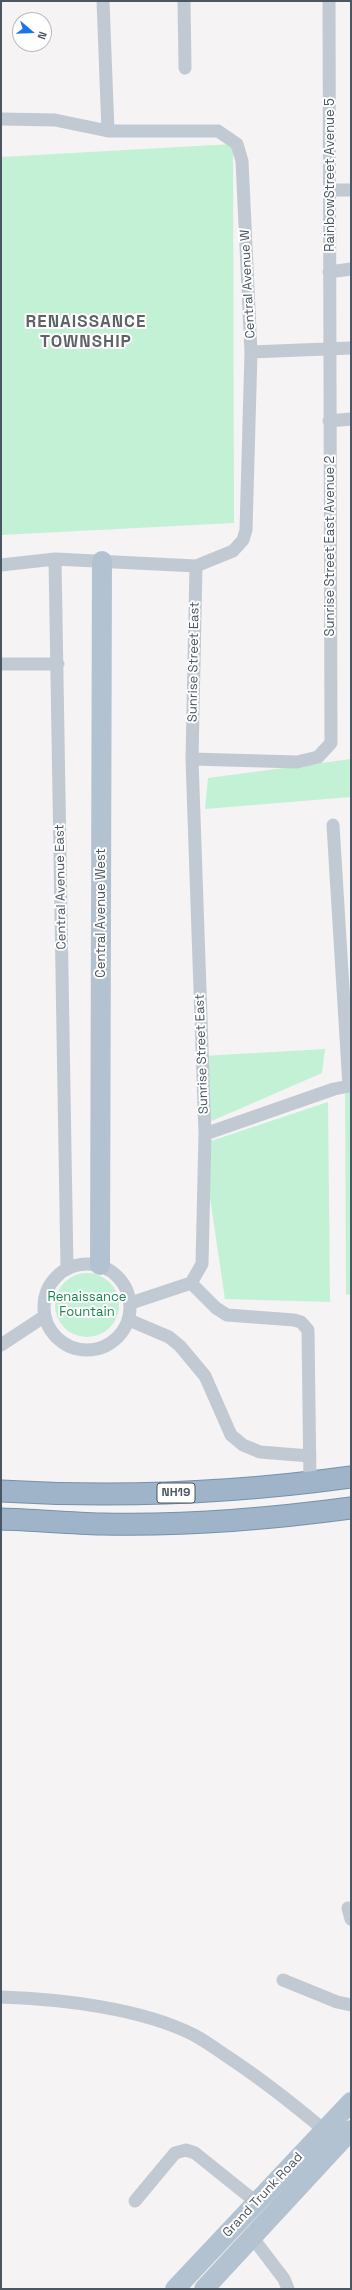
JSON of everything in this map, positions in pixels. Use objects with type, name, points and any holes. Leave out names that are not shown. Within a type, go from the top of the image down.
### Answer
[{"type":"highway","name":"NH19","points":[[1,1491],[186,1493],[310,1483],[351,1477]]},
{"type":"highway","name":"NH19","points":[[1,1518],[103,1524],[191,1522],[278,1517],[351,1508]]},
{"type":"main road","name":"Central Avenue West","points":[[100,1265],[102,561]]},
{"type":"main road","name":"Grand Trunk Road","points":[[175,2289],[351,2102]]},
{"type":"main road","name":"Grand Trunk Road","points":[[204,2289],[351,2130]]},
{"type":"street","points":[[103,1],[108,131]]},
{"type":"street","points":[[184,1],[185,68]]},
{"type":"street","name":"RainbowStreet Avenue 5","points":[[329,1],[331,190],[329,272],[330,349]]},
{"type":"street","name":"Central Avenue W","points":[[1,119],[55,120],[108,131],[211,130],[227,136],[237,144],[242,161],[251,352],[246,530],[243,540],[233,551],[196,566],[55,559]]},
{"type":"street","points":[[331,190],[351,190]]},
{"type":"street","points":[[329,272],[351,269]]},
{"type":"street","points":[[251,352],[351,348]]},
{"type":"street","name":"Sunrise Street East Avenue 2","points":[[192,759],[297,762],[318,756],[331,742],[330,349]]},
{"type":"street","points":[[329,421],[351,419]]},
{"type":"street","points":[[1,565],[55,559]]},
{"type":"street","name":"Central Avenue East","points":[[55,559],[58,664],[66,1268]]},
{"type":"street","name":"Sunrise Street East","points":[[191,1283],[202,1264],[205,1134],[192,759],[196,566]]},
{"type":"street","points":[[1,664],[58,664]]},
{"type":"street","points":[[205,1134],[334,1089],[350,1086],[333,825]]},
{"type":"street","points":[[83,1263],[100,1265],[115,1273],[126,1286],[131,1302],[129,1320],[121,1335],[108,1346],[91,1351],[74,1349],[59,1341],[48,1328],[45,1316],[45,1294],[53,1279],[66,1268],[83,1263]]},
{"type":"street","points":[[131,1302],[191,1283],[216,1308],[228,1315],[294,1320],[301,1322],[307,1328],[310,1483]]},
{"type":"street","points":[[1,1345],[45,1316]]},
{"type":"street","points":[[129,1320],[169,1337],[180,1346],[205,1376],[232,1435],[243,1445],[260,1452],[310,1456]]},
{"type":"street","points":[[283,1980],[337,2002],[351,2005]]},
{"type":"street","points":[[1,1997],[47,1999],[99,2007],[168,2024],[195,2035],[280,2092],[324,2130]]},
{"type":"street","points":[[135,2201],[175,2153],[186,2150],[196,2153],[256,2202]]},
{"type":"street","points":[[252,2237],[284,2279],[288,2289]]},
{"type":"green space","points":[[233,144],[234,523],[1,535],[1,157]]},
{"type":"green space","points":[[351,759],[351,797],[205,809],[208,778]]},
{"type":"green space","points":[[325,1049],[322,1073],[207,1123],[203,1056]]},
{"type":"green space","points":[[345,1073],[351,1073],[351,1294],[346,1295]]},
{"type":"green space","points":[[328,1102],[330,1302],[225,1299],[202,1144]]},
{"type":"green space","name":"Renaissance Fountain","points":[[81,1273],[93,1273],[110,1282],[117,1293],[119,1305],[117,1317],[110,1328],[93,1337],[81,1337],[69,1332],[60,1323],[55,1311],[55,1299],[60,1287],[69,1278]]},
{"type":"district","name":"RENAISSANCE TOWNSHIP","points":[[86,332]]}]
